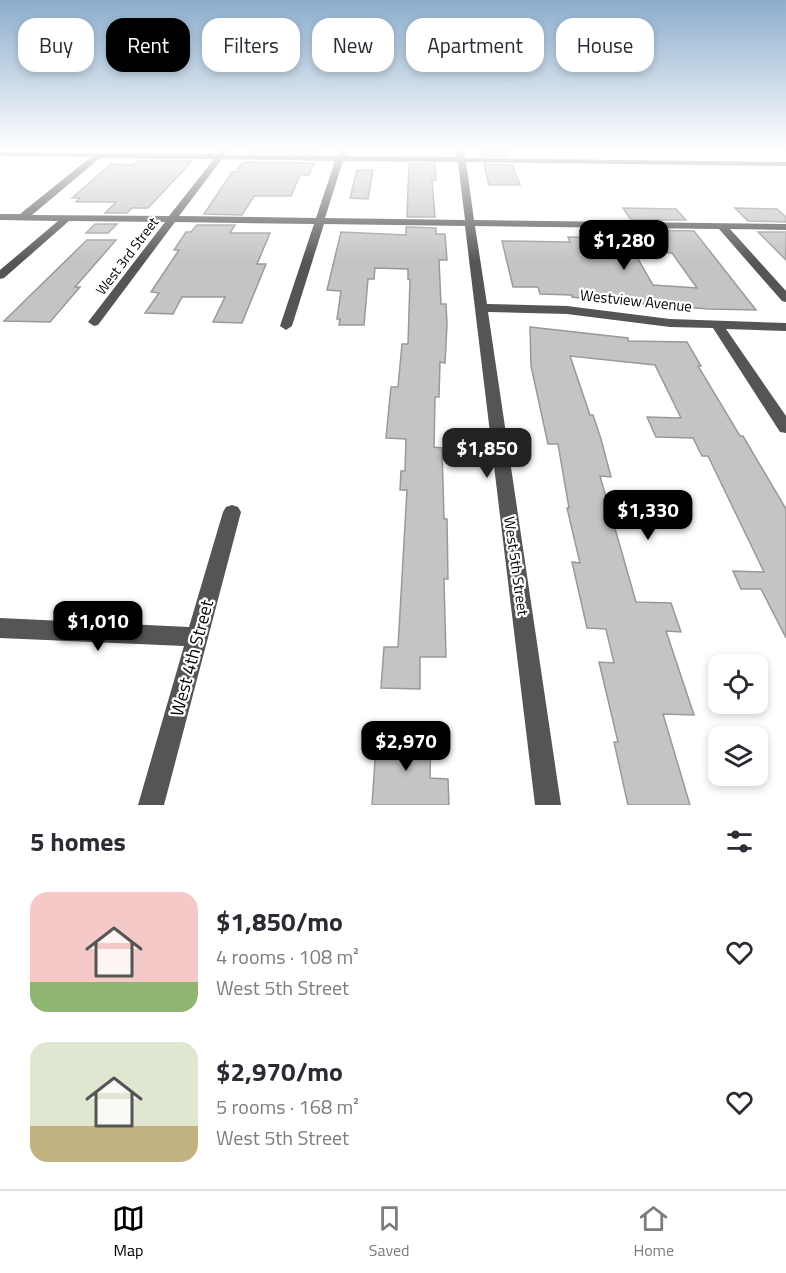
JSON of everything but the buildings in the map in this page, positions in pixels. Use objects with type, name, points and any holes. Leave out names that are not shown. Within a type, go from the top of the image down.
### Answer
[{"type":"street","points":[[23,217],[60,187]]},
{"type":"street","name":"West 3rd Street","points":[[94,322],[197,187]]},
{"type":"street","points":[[286,326],[331,187]]},
{"type":"street","name":"West 5th Street","points":[[465,187],[548,805]]},
{"type":"street","points":[[0,216],[786,227]]},
{"type":"street","points":[[0,276],[68,217]]},
{"type":"street","points":[[722,226],[786,298]]},
{"type":"street","name":"Westview Avenue","points":[[482,308],[567,310],[670,322],[786,327]]},
{"type":"street","points":[[717,325],[786,428]]},
{"type":"street","name":"West 4th Street","points":[[151,805],[232,512]]},
{"type":"street","points":[[0,628],[197,637]]}]
